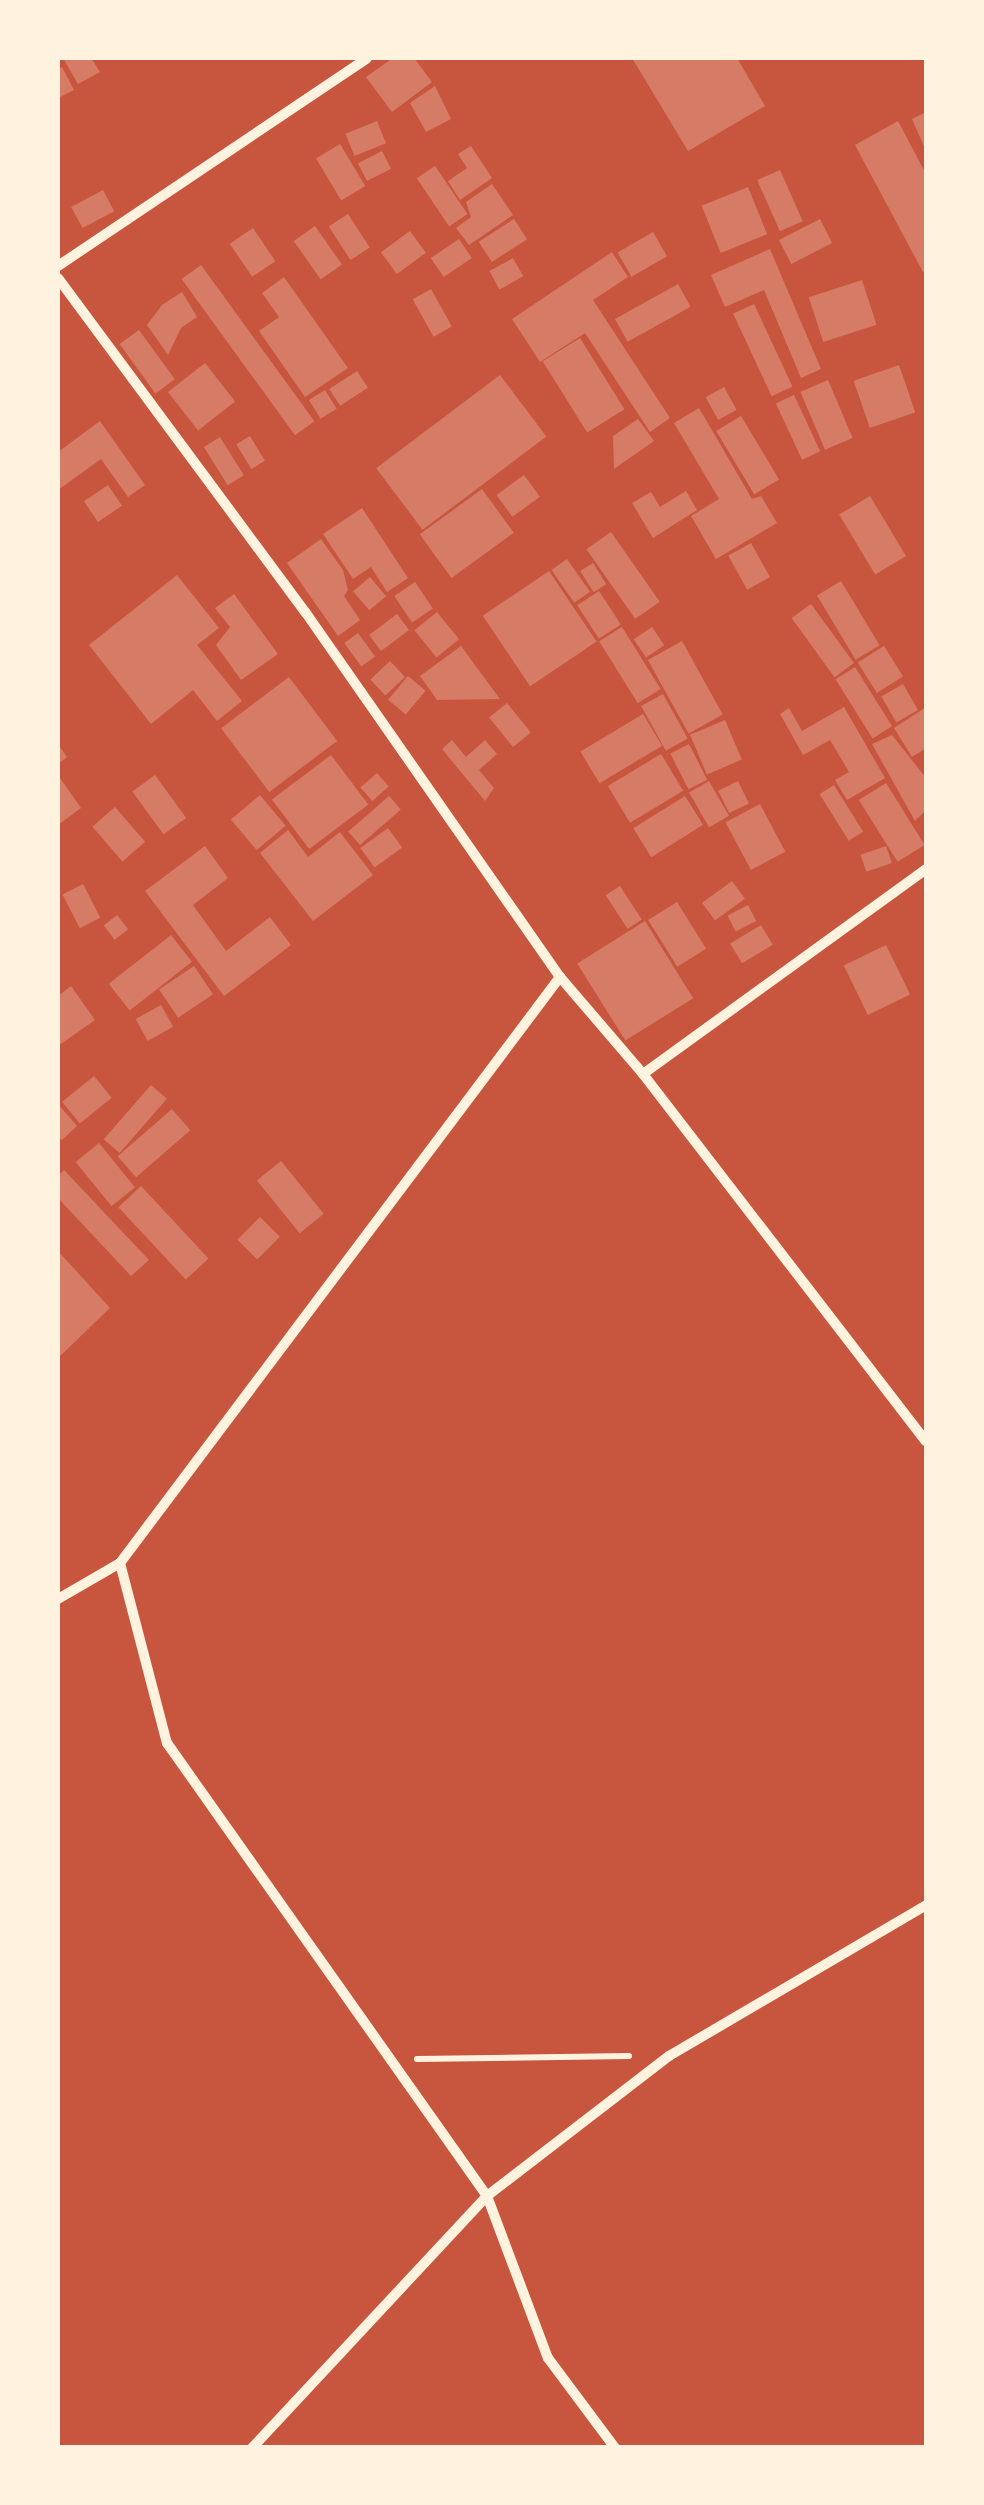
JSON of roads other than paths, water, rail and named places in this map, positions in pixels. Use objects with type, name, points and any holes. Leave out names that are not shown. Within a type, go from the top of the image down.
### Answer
[{"type":"street","points":[[58,266],[367,58]]},
{"type":"street","points":[[58,278],[306,613],[560,977],[643,1074],[926,1441]]},
{"type":"street","points":[[643,1074],[926,869]]},
{"type":"street","points":[[58,1598],[120,1563],[560,977]]},
{"type":"street","points":[[120,1563],[166,1743],[487,2196],[548,2358],[615,2448]]},
{"type":"street","points":[[252,2448],[487,2196],[669,2056],[926,1905]]}]
